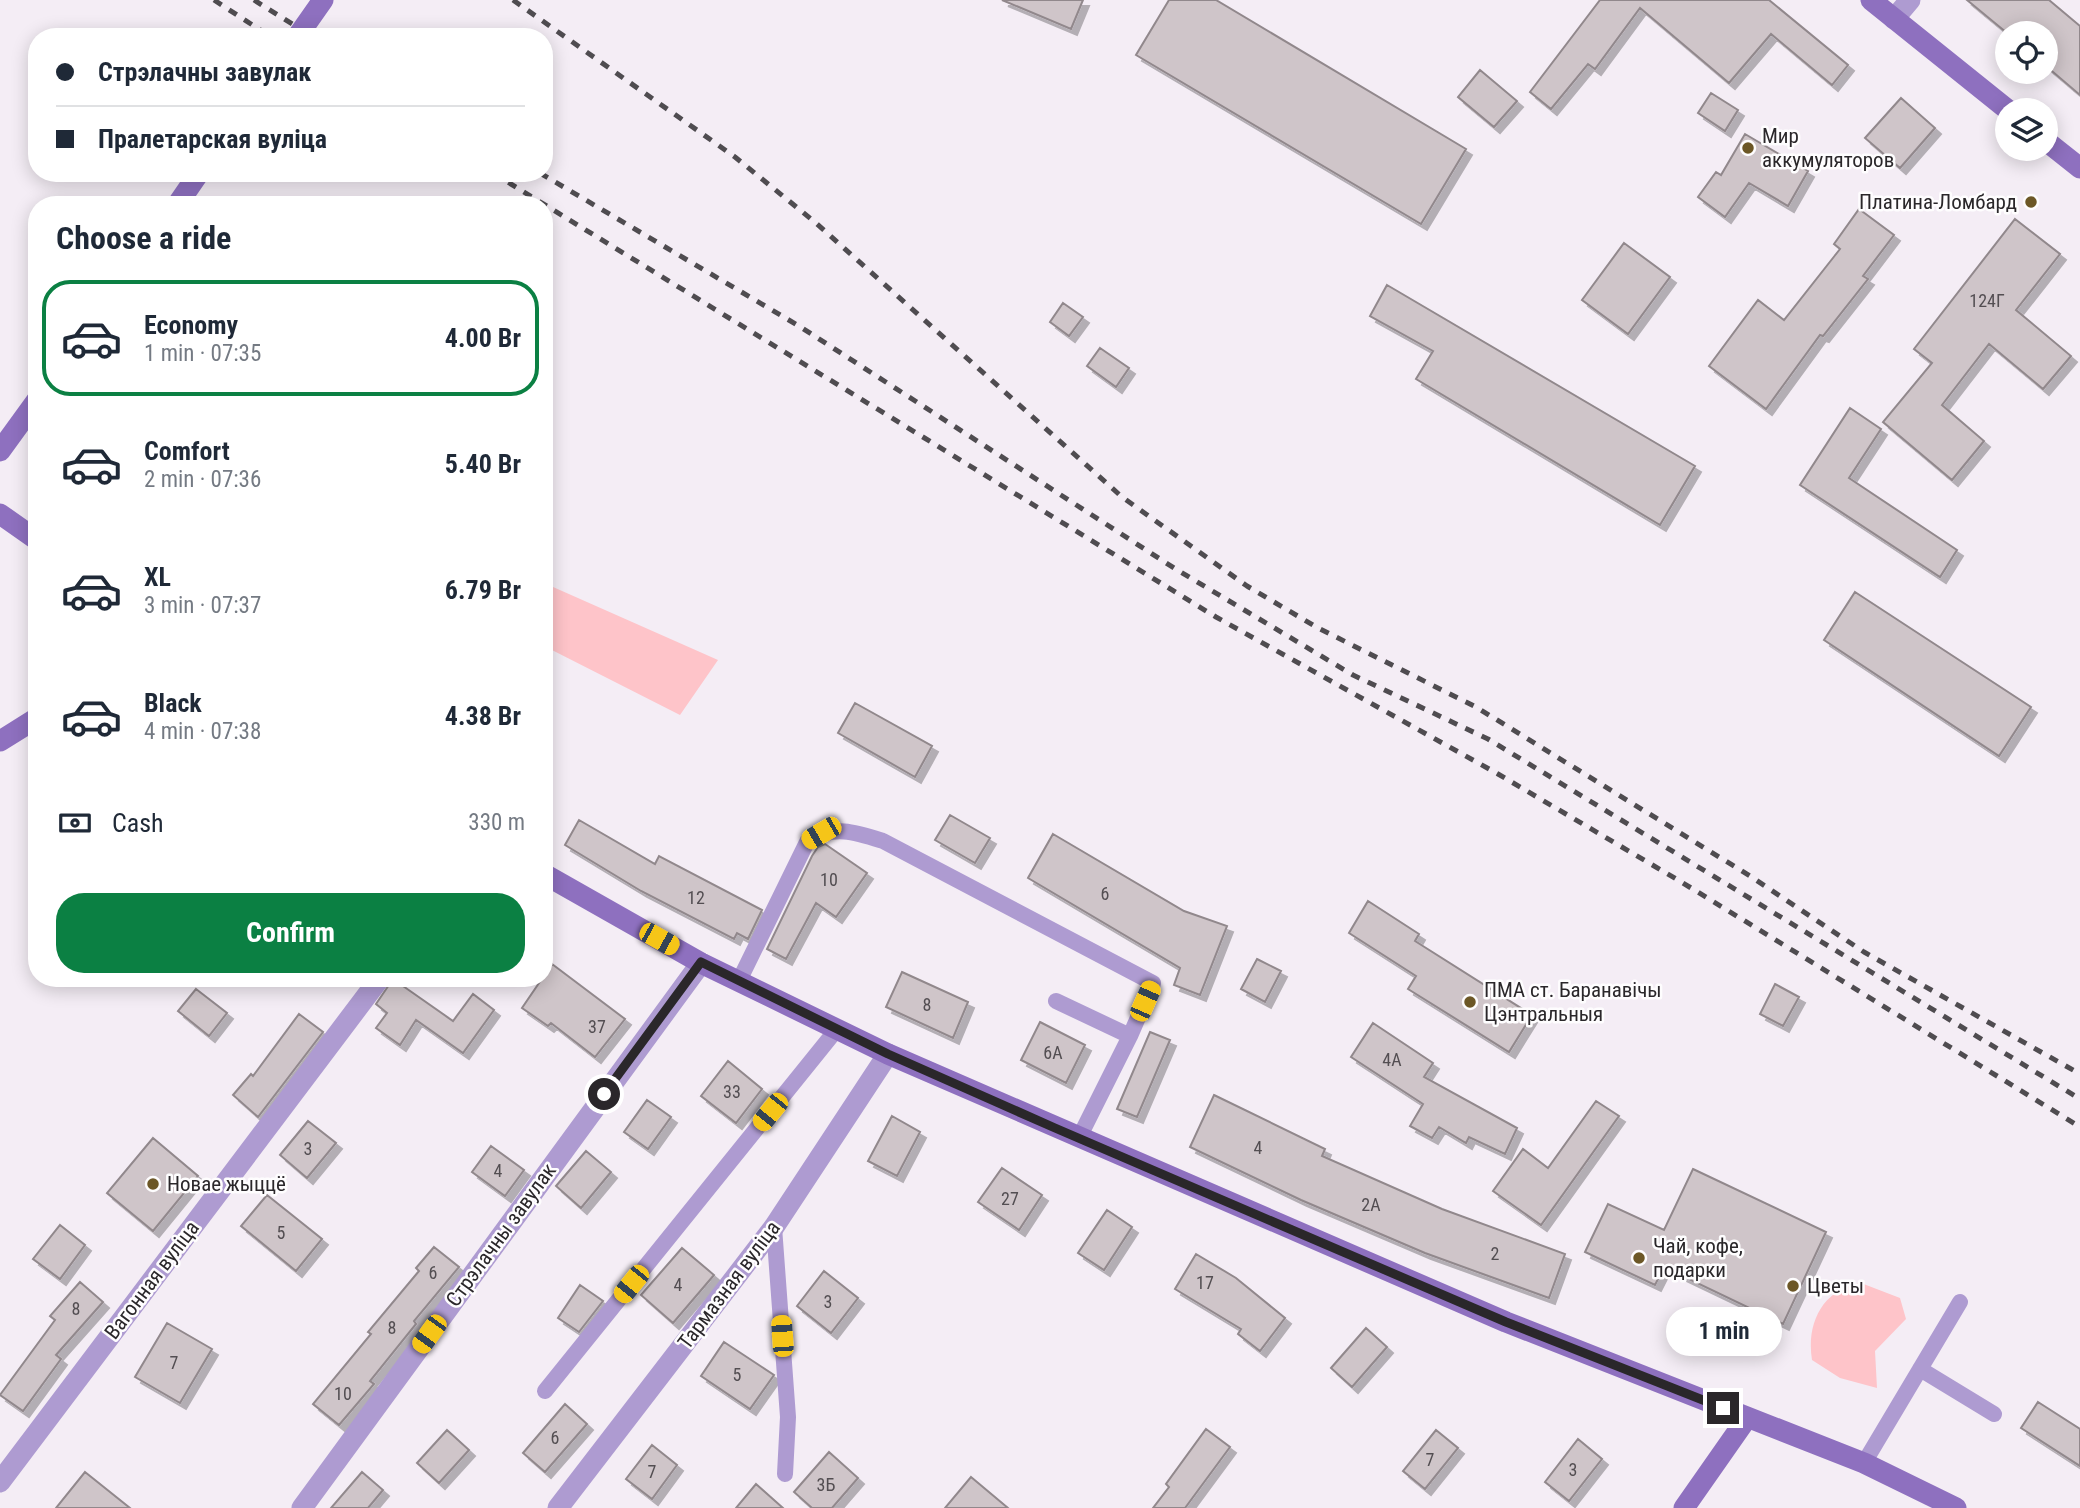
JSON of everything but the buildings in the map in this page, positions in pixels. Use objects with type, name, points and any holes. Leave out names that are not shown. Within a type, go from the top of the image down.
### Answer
[{"type":"main road","points":[[303,28],[323,0]]},
{"type":"main road","points":[[1871,0],[1995,100]]},
{"type":"main road","points":[[2058,151],[2080,168]]},
{"type":"main road","points":[[0,451],[28,412]]},
{"type":"main road","points":[[0,514],[28,534]]},
{"type":"main road","points":[[0,741],[28,724]]},
{"type":"main road","points":[[553,879],[701,962],[888,1054],[1506,1322],[1864,1463],[1956,1508]]},
{"type":"main road","points":[[1684,1508],[1747,1418]]},
{"type":"street","points":[[1894,19],[1910,0]]},
{"type":"street","name":"Стрэлачны завулак","points":[[302,1508],[701,962]]},
{"type":"street","name":"Вагонная вуліца","points":[[0,1482],[373,987]]},
{"type":"street","name":"Тармазная вуліца","points":[[558,1508],[774,1227],[888,1054]]},
{"type":"lane","points":[[739,981],[807,840],[821,833],[844,829],[883,841],[1153,983],[1079,1138]]},
{"type":"lane","points":[[1056,1001],[1130,1036]]},
{"type":"lane","points":[[545,1391],[837,1029]]},
{"type":"lane","points":[[774,1227],[788,1417],[785,1474]]},
{"type":"lane","points":[[1864,1463],[1960,1302]]},
{"type":"lane","points":[[1920,1369],[1994,1414]]},
{"type":"shaded area","points":[[553,587],[718,660],[680,715],[553,651]]},
{"type":"shaded area","points":[[1861,1283],[1900,1298],[1906,1319],[1875,1351],[1877,1388],[1840,1378],[1812,1360],[1812,1333],[1820,1310],[1836,1292]]},
{"type":"railway","points":[[214,0],[257,28]]},
{"type":"railway","points":[[254,0],[299,28]]},
{"type":"railway","points":[[513,0],[553,28]]},
{"type":"railway","points":[[553,28],[735,157],[816,223],[1122,497],[1247,586],[1318,628],[1476,707],[1750,876],[1864,952],[2080,1074]]},
{"type":"railway","points":[[553,181],[799,326],[1174,568],[1353,675],[1488,739],[2080,1099]]},
{"type":"railway","points":[[508,182],[530,196]]},
{"type":"railway","points":[[553,210],[1216,617],[1498,774],[1683,883],[2080,1127]]},
{"type":"place","name":"Мир аккумуляторов","points":[[1748,148]]},
{"type":"place","name":"Платина-Ломбард","points":[[2031,202]]},
{"type":"place","name":"ПМА ст. Баранавічы Цэнтральныя","points":[[1470,1002]]},
{"type":"place","name":"Новае жыццё","points":[[153,1184]]},
{"type":"place","name":"Чай, кофе, подарки","points":[[1639,1258]]},
{"type":"place","name":"Цветы","points":[[1793,1286]]},
{"type":"route","points":[[604,1094],[701,962],[888,1054],[1055,1128],[1506,1322],[1723,1408]]}]
